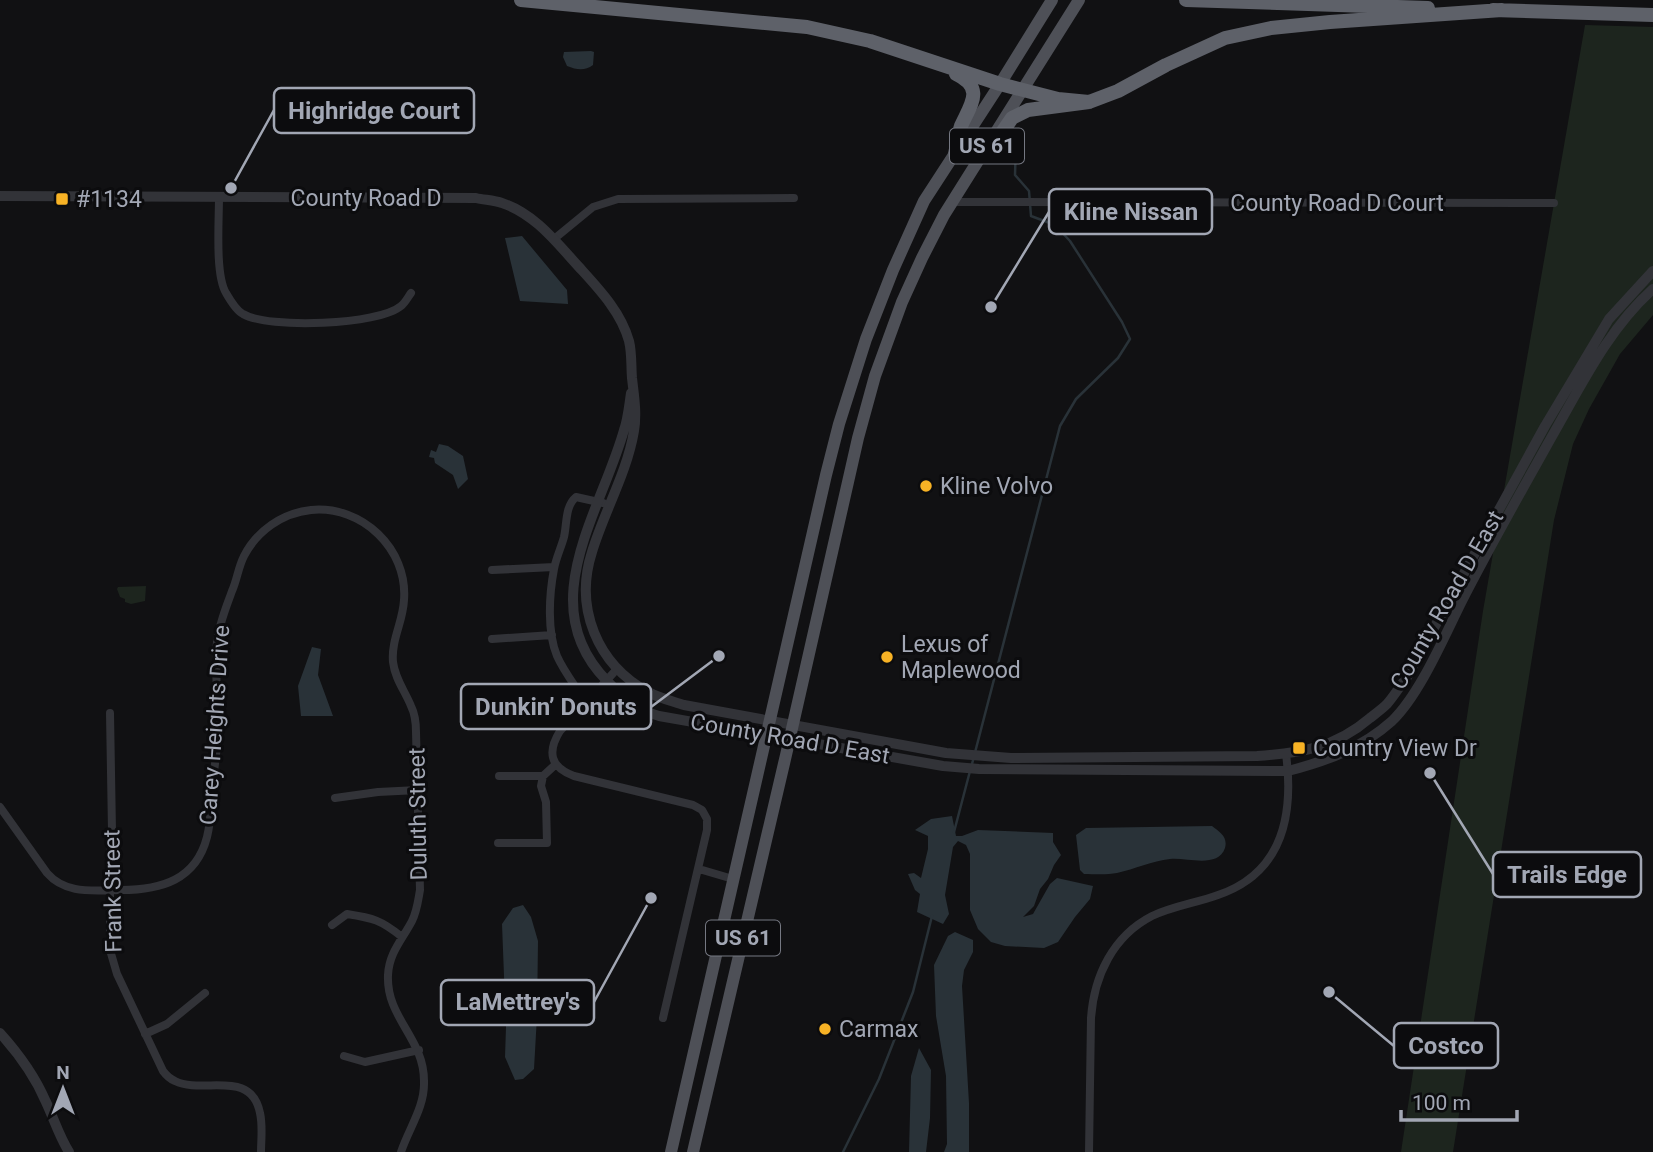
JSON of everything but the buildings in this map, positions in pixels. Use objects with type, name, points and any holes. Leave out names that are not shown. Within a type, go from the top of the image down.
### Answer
[{"type":"highway","points":[[521,0],[807,27],[870,41],[1000,84],[1058,99],[1089,102]]},
{"type":"highway","points":[[1186,0],[1653,15]]},
{"type":"highway","points":[[987,146],[1001,134],[1012,118],[1028,110],[1089,102],[1118,92],[1166,65],[1225,38],[1271,28],[1330,22],[1503,10]]},
{"type":"highway","points":[[920,57],[962,77],[970,83],[973,90],[973,103],[960,129],[955,154]]},
{"type":"main road","name":"US 61","points":[[671,1152],[826,475],[853,380],[876,313],[924,201],[1052,0]]},
{"type":"main road","name":"US 61","points":[[693,1152],[858,438],[875,376],[902,302],[951,202],[1079,0]]},
{"type":"street","name":"County Road D","points":[[0,196],[476,198],[500,202],[521,211],[541,225],[597,286],[616,311],[629,342],[632,379]]},
{"type":"street","points":[[219,197],[219,272],[225,291],[241,314],[262,321],[345,321],[380,316],[400,307],[411,293]]},
{"type":"street","points":[[554,239],[593,207],[618,199],[794,198]]},
{"type":"street","name":"County Road D Court","points":[[951,202],[1554,203]]},
{"type":"street","name":"County Road D East","points":[[604,503],[585,586],[588,613],[594,634],[607,657],[625,677],[651,694],[684,705],[930,750],[991,757],[1256,756],[1319,748],[1345,737],[1386,705],[1407,677],[1545,426],[1609,319],[1649,274]]},
{"type":"street","points":[[1649,274],[1653,288]]},
{"type":"street","name":"County Road D East","points":[[632,379],[636,405],[629,452],[575,572],[572,592],[573,611],[584,651],[594,668],[625,700],[648,713],[943,766],[979,769],[1288,771],[1319,763],[1351,750],[1370,739],[1395,718],[1419,685],[1489,550],[1608,340],[1653,288]]},
{"type":"street","points":[[586,703],[557,656],[552,635],[550,598],[554,567],[565,535],[572,499],[576,496],[604,503]]},
{"type":"street","name":"Carey Heights Drive","points":[[0,807],[47,873],[56,882],[72,889],[151,889],[164,886],[184,874],[203,848],[209,826],[218,732],[217,640],[240,566],[252,542],[272,524],[292,514],[320,510]]},
{"type":"street","name":"Duluth Street","points":[[320,510],[348,514],[370,526],[388,544],[398,563],[404,586],[393,660],[399,683],[415,720],[419,890],[411,924],[393,953],[388,986],[394,1008],[419,1050],[423,1066],[424,1094],[401,1152]]},
{"type":"street","points":[[492,570],[554,567]]},
{"type":"street","points":[[492,639],[552,635]]},
{"type":"street","points":[[617,669],[560,731],[552,751],[555,765],[561,771],[693,805],[702,810],[707,819],[699,869],[663,1018]]},
{"type":"street","name":"Frank Street","points":[[110,713],[110,937],[113,963],[163,1071],[175,1082],[191,1085],[231,1085],[252,1096],[260,1112],[261,1152]]},
{"type":"street","points":[[1089,1152],[1092,999],[1105,964],[1114,947],[1149,918],[1171,908],[1237,888],[1254,876],[1271,857],[1281,839],[1286,820],[1286,754]]},
{"type":"street","points":[[498,844],[547,843],[546,802],[541,786],[543,776],[555,765]]},
{"type":"street","points":[[499,776],[543,776]]},
{"type":"street","points":[[334,798],[418,790]]},
{"type":"street","points":[[699,869],[733,879]]},
{"type":"street","points":[[332,925],[347,914],[365,917],[383,922],[402,937]]},
{"type":"street","points":[[145,1034],[167,1024],[205,993]]},
{"type":"street","points":[[0,1033],[36,1081],[69,1152]]},
{"type":"street","points":[[344,1056],[365,1062],[419,1050]]},
{"type":"shaded area","points":[[1585,25],[1653,27],[1653,315],[1620,354],[1589,409],[1573,444],[1554,520],[1453,1152],[1401,1152],[1483,611]]},
{"type":"shaded area","points":[[564,52],[594,52],[593,65],[584,69],[567,66],[563,57]]},
{"type":"shaded area","points":[[522,236],[567,290],[568,304],[520,301],[505,238]]},
{"type":"shaded area","points":[[439,444],[448,446],[463,456],[468,479],[458,489],[453,475],[435,463],[434,458],[429,457],[431,450],[436,452]]},
{"type":"shaded area","points":[[146,586],[145,601],[131,604],[120,597],[117,589],[118,587]]},
{"type":"shaded area","points":[[312,647],[321,649],[318,675],[333,716],[301,716],[298,686]]},
{"type":"shaded area","points":[[952,816],[956,836],[978,830],[1053,833],[1053,842],[1061,855],[1040,889],[1034,906],[1023,917],[1033,914],[1050,884],[1057,878],[1093,886],[1090,899],[1058,942],[1044,948],[1005,946],[991,942],[978,929],[970,910],[970,854],[966,845],[958,841],[953,847],[945,895],[949,914],[943,924],[917,912],[920,894],[915,890],[908,874],[914,873],[921,878],[928,849],[928,836],[915,830],[931,819]]},
{"type":"shaded area","points":[[1212,826],[1223,835],[1225,841],[1225,848],[1216,858],[1201,861],[1170,859],[1109,874],[1084,874],[1080,870],[1076,835],[1086,828]]},
{"type":"shaded area","points":[[523,905],[531,917],[538,941],[537,1016],[534,1069],[523,1079],[515,1080],[505,1057],[502,924],[513,908]]},
{"type":"shaded area","points":[[955,932],[973,940],[973,952],[964,970],[962,986],[969,1152],[944,1152],[947,1144],[946,1076],[936,1016],[934,965],[948,936]]},
{"type":"shaded area","points":[[919,1048],[931,1070],[930,1118],[926,1152],[909,1152],[911,1076]]},
{"type":"waterway","points":[[972,764],[1060,426],[1076,399],[1118,358],[1130,339],[1070,241],[1055,225],[1031,216],[1029,191],[1015,175],[1016,142]]},
{"type":"waterway","points":[[954,832],[970,771]]},
{"type":"waterway","points":[[843,1152],[879,1079],[913,992],[932,916]]},
{"type":"place","name":"Highridge Court","points":[[231,188]]},
{"type":"place","name":"#1134","points":[[62,199]]},
{"type":"place","name":"Kline Nissan","points":[[991,307]]},
{"type":"place","name":"Kline Volvo","points":[[926,486]]},
{"type":"place","name":"Dunkin’ Donuts","points":[[719,656]]},
{"type":"place","name":"Lexus of Maplewood","points":[[887,657]]},
{"type":"place","name":"Country View Dr","points":[[1299,748]]},
{"type":"place","name":"Trails Edge","points":[[1430,773]]},
{"type":"place","name":"LaMettrey's","points":[[651,898]]},
{"type":"place","name":"Costco","points":[[1329,992]]},
{"type":"place","name":"Carmax","points":[[825,1029]]}]
